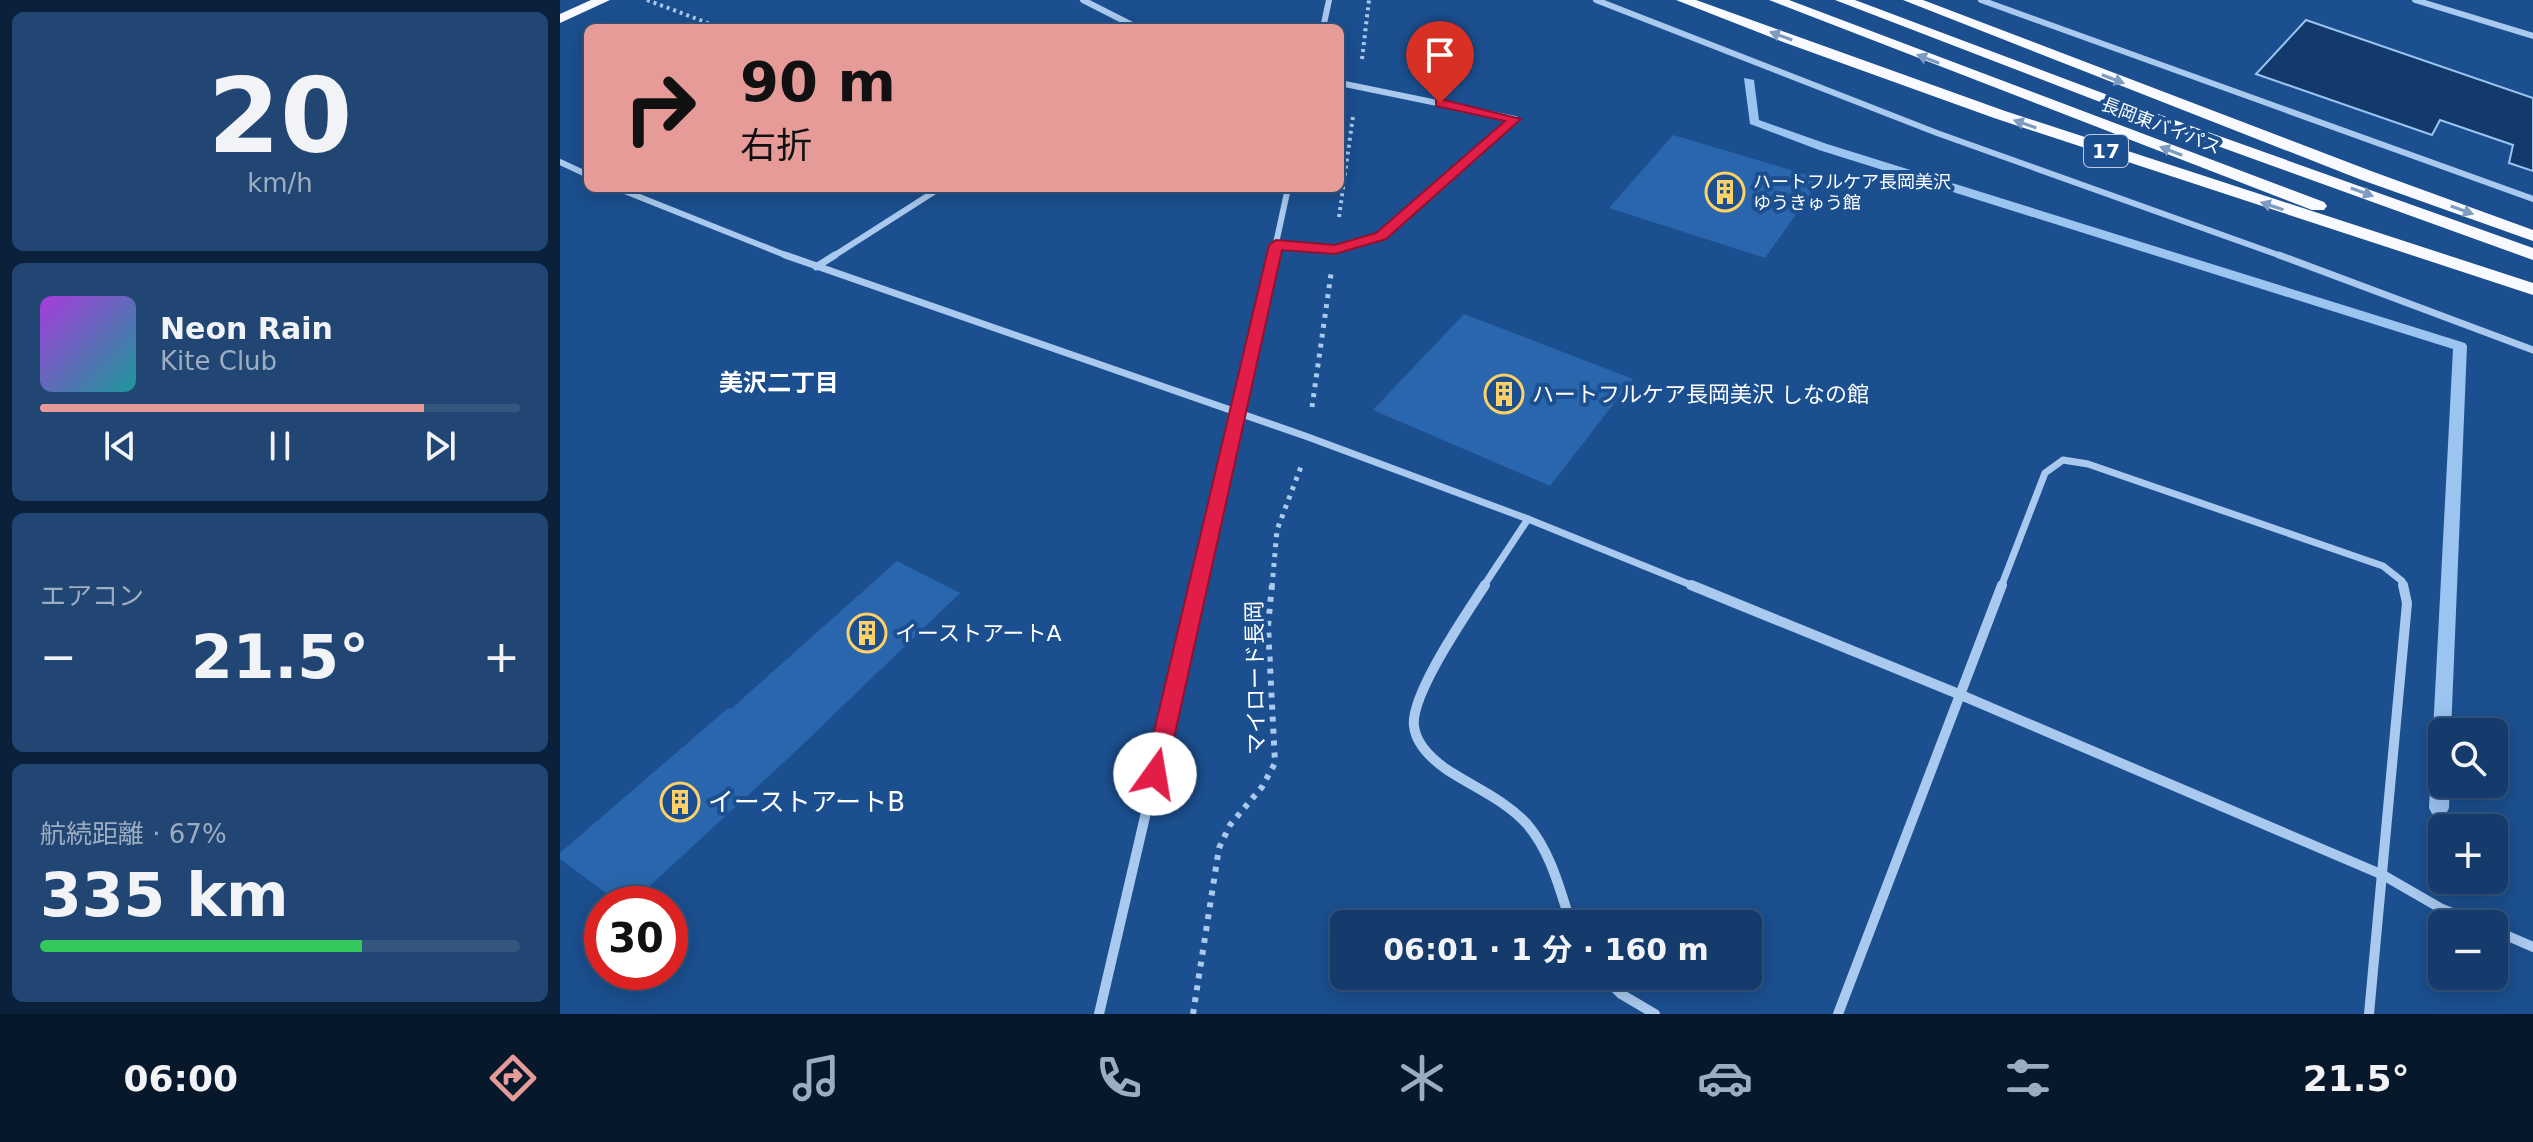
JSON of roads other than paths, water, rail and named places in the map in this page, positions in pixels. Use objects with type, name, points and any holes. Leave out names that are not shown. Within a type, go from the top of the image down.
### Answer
[{"type":"highway","points":[[560,19],[603,0]]},
{"type":"highway","name":"17","points":[[1683,0],[1986,110],[2230,193],[2533,288]]},
{"type":"highway","name":"長岡東バイパス","points":[[1776,0],[2533,288]]},
{"type":"highway","name":"長岡東バイパス","points":[[1842,0],[2171,124],[2533,254]]},
{"type":"highway","points":[[1910,0],[2533,236]]},
{"type":"street","points":[[1083,0],[1130,24]]},
{"type":"street","points":[[1324,24],[1329,0]]},
{"type":"street","points":[[1596,0],[1937,133],[2234,238],[2533,350]]},
{"type":"street","points":[[1981,0],[2533,199]]},
{"type":"street","points":[[2415,0],[2533,36]]},
{"type":"street","points":[[2443,9],[2450,0]]},
{"type":"street","points":[[1344,84],[1515,119]]},
{"type":"street","points":[[560,162],[584,173]]},
{"type":"street","points":[[627,192],[816,267],[1239,413],[1528,519],[1961,695],[2383,875],[2444,910]]},
{"type":"street","points":[[816,267],[934,192]]},
{"type":"street","points":[[1099,1014],[1287,192]]},
{"type":"street","points":[[1838,1014],[2045,473],[2063,460],[2088,464],[2383,566],[2402,581],[2407,603],[2369,1014]]},
{"type":"street","points":[[1528,519],[1432,672],[1416,703],[1413,724],[1425,753],[1521,814],[1542,840],[1566,910]]},
{"type":"street","points":[[2508,936],[2533,947]]},
{"type":"street","points":[[1617,990],[1655,1014]]},
{"type":"lane","points":[[1276,245],[1335,249],[1381,236],[1515,119]]},
{"type":"water","points":[[2306,20],[2533,98],[2533,171],[2509,163],[2513,145],[2440,120],[2432,135],[2256,74]]},
{"type":"waterway","points":[[1743,36],[1743,44]]},
{"type":"waterway","points":[[1748,80],[1754,122],[1823,147],[2460,346],[2443,718]]},
{"type":"waterway","points":[[2439,798],[2439,808]]},
{"type":"place","name":"ハートフルケア長岡美沢 ゆうきゅう館","points":[[1725,192]]},
{"type":"place","name":"ハートフルケア長岡美沢 しなの館","points":[[1504,394]]},
{"type":"place","name":"イーストアートA","points":[[867,633]]},
{"type":"place","name":"イーストアートB","points":[[680,802]]},
{"type":"district","name":"美沢二丁目","points":[[779,383]]}]
